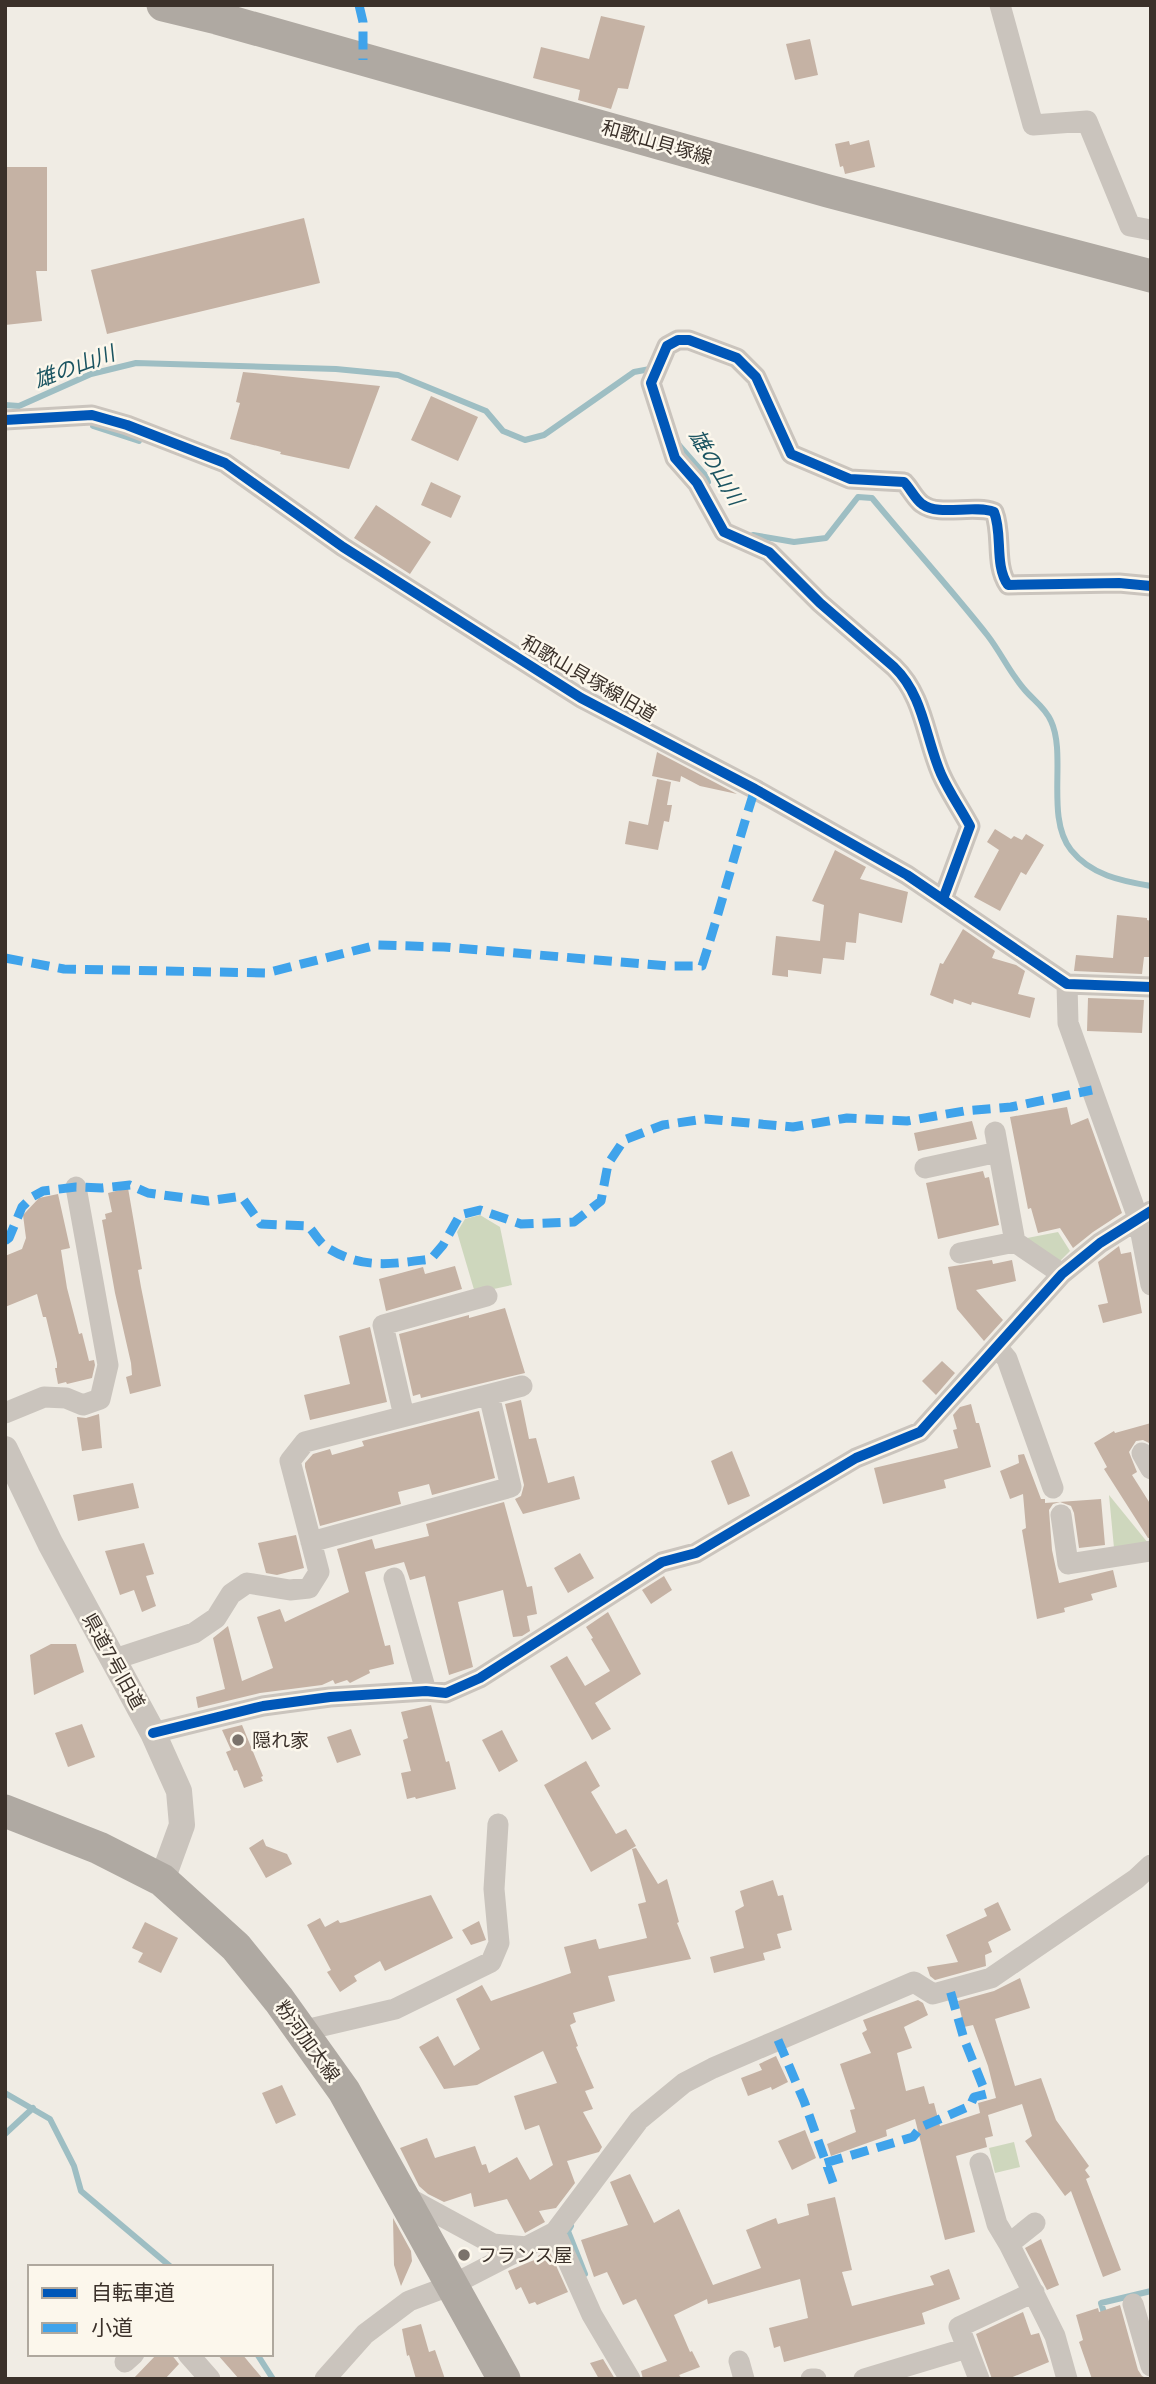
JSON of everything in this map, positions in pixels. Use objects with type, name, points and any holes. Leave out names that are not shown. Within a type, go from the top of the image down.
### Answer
[{"type":"main road","name":"和歌山貝塚線","points":[[163,5],[828,191],[1151,276]]},
{"type":"main road","name":"粉河加太線","points":[[5,1811],[99,1848],[162,1880],[236,1947],[344,2091],[504,2379]]},
{"type":"street","points":[[1000,5],[1033,125],[1087,121],[1130,226],[1151,230]]},
{"type":"street","points":[[943,899],[970,826],[942,775],[917,699],[906,678],[820,603],[769,552],[724,532],[697,482],[675,458],[651,383],[667,346],[678,340],[688,340],[737,358],[755,377],[791,454],[850,479],[904,482],[922,504],[935,509],[986,509],[994,512],[999,525],[1002,576],[1008,585],[1119,583],[1151,586]]},
{"type":"street","name":"和歌山貝塚線旧道","points":[[5,420],[92,415],[127,425],[225,464],[343,547],[581,698],[767,796],[908,875],[1068,984]]},
{"type":"street","points":[[1151,987],[1068,984],[1068,1023],[1144,1215],[1151,1285]]},
{"type":"street","points":[[925,1168],[996,1142],[1015,1242],[1062,1274]]},
{"type":"street","points":[[5,1413],[44,1398],[66,1398],[83,1405],[100,1399],[108,1365],[76,1187]]},
{"type":"street","points":[[153,1733],[263,1706],[330,1697],[426,1691],[446,1693],[481,1678],[662,1562],[696,1553],[856,1458],[920,1432],[1062,1274],[1100,1243],[1144,1215]]},
{"type":"street","points":[[960,1253],[1015,1242]]},
{"type":"street","points":[[404,1416],[383,1325],[486,1296]]},
{"type":"street","points":[[997,1347],[1007,1359],[1053,1488]]},
{"type":"street","points":[[113,1660],[194,1633],[216,1618],[231,1594],[247,1583],[289,1590],[309,1588],[319,1572],[290,1461],[305,1442],[522,1386]]},
{"type":"street","points":[[311,1542],[511,1487],[489,1395]]},
{"type":"street","name":"県道7号旧道","points":[[5,1449],[50,1543],[153,1733],[179,1791],[182,1825],[162,1880]]},
{"type":"street","points":[[1061,1515],[1068,1564],[1151,1551]]},
{"type":"street","points":[[394,1578],[426,1691]]},
{"type":"street","points":[[301,2031],[395,2009],[491,1962],[499,1943],[494,1889],[498,1824]]},
{"type":"street","points":[[325,2379],[365,2334],[409,2301],[452,2285],[555,2232],[639,2120],[684,2083],[914,1982],[933,1994],[991,1978],[1136,1879],[1151,1865]]},
{"type":"street","points":[[980,2163],[997,2224],[1010,2244],[1055,2336],[1065,2378]]},
{"type":"street","points":[[401,2194],[493,2244],[527,2247]]},
{"type":"street","points":[[1010,2244],[1035,2222]]},
{"type":"street","points":[[555,2232],[592,2315],[630,2379]]},
{"type":"street","points":[[979,2379],[959,2327],[1034,2292]]},
{"type":"street","points":[[1133,2304],[1151,2366]]},
{"type":"street","points":[[864,2379],[967,2348]]},
{"type":"street","points":[[190,2356],[210,2379]]},
{"type":"street","points":[[811,2379],[816,2379]]},
{"type":"green space","points":[[480,1215],[500,1227],[512,1285],[475,1293],[457,1232],[465,1219]]},
{"type":"green space","points":[[1058,1232],[1070,1251],[1059,1262],[1022,1239]]},
{"type":"green space","points":[[1109,1495],[1148,1543],[1114,1548]]},
{"type":"green space","points":[[1014,2142],[1020,2167],[995,2173],[989,2148]]},
{"type":"building","points":[[601,16],[645,26],[628,89],[618,88],[611,109],[578,100],[580,90],[533,78],[541,47],[589,59]]},
{"type":"building","points":[[810,39],[818,75],[795,80],[786,44]]},
{"type":"building","points":[[869,140],[875,167],[845,174],[843,166],[840,167],[835,144],[849,141],[850,145]]},
{"type":"building","points":[[5,167],[47,167],[47,271],[36,271],[42,321],[5,325]]},
{"type":"building","points":[[304,218],[320,283],[107,334],[91,270]]},
{"type":"building","points":[[243,372],[380,386],[349,469],[280,454],[281,452],[230,439],[240,403],[236,402]]},
{"type":"building","points":[[431,396],[478,417],[458,461],[411,440]]},
{"type":"building","points":[[431,482],[461,496],[451,518],[421,505]]},
{"type":"building","points":[[376,505],[431,542],[410,574],[354,538]]},
{"type":"building","points":[[657,752],[737,794],[700,786],[681,776],[680,782],[652,776]]},
{"type":"building","points":[[657,779],[671,782],[667,805],[672,805],[669,822],[664,821],[658,850],[625,844],[629,821],[648,825]]},
{"type":"building","points":[[995,829],[1011,839],[1014,836],[1022,840],[1026,834],[1044,845],[1026,875],[1021,872],[1000,911],[974,897],[999,850],[987,842]]},
{"type":"building","points":[[835,850],[866,867],[860,879],[908,892],[902,923],[859,913],[856,943],[846,942],[844,960],[823,958],[821,974],[788,970],[788,977],[772,975],[776,936],[820,941],[824,905],[812,901]]},
{"type":"building","points":[[1117,915],[1147,918],[1151,921],[1151,957],[1144,957],[1142,974],[1074,971],[1076,955],[1113,958]]},
{"type":"building","points":[[963,929],[995,951],[992,958],[1016,965],[1025,971],[1018,994],[1035,998],[1030,1018],[972,1002],[971,1005],[954,999],[953,1004],[930,995],[940,963],[943,964]]},
{"type":"building","points":[[1088,998],[1144,1000],[1142,1033],[1087,1031]]},
{"type":"building","points":[[1067,1107],[1071,1125],[1088,1118],[1122,1213],[1073,1248],[1060,1228],[1038,1233],[1031,1208],[1028,1209],[1010,1117]]},
{"type":"building","points":[[972,1121],[977,1139],[918,1151],[914,1133]]},
{"type":"building","points":[[983,1171],[985,1178],[989,1177],[999,1225],[938,1239],[926,1183]]},
{"type":"building","points":[[128,1188],[142,1269],[138,1270],[161,1386],[130,1394],[126,1377],[132,1375],[131,1363],[102,1220],[106,1219],[105,1214],[112,1212],[108,1193]]},
{"type":"building","points":[[58,1194],[70,1248],[61,1250],[67,1288],[79,1334],[82,1333],[89,1361],[94,1360],[95,1365],[92,1378],[67,1384],[58,1384],[55,1368],[57,1363],[46,1317],[43,1317],[37,1294],[5,1307],[5,1256],[22,1249],[26,1238],[23,1215],[39,1198]]},
{"type":"building","points":[[1119,1246],[1121,1254],[1131,1252],[1142,1313],[1103,1323],[1098,1305],[1108,1303],[1098,1262]]},
{"type":"building","points":[[992,1260],[993,1264],[1012,1260],[1016,1281],[976,1290],[1003,1320],[984,1341],[957,1309],[948,1267]]},
{"type":"building","points":[[455,1266],[462,1289],[386,1311],[379,1279],[423,1267],[425,1274]]},
{"type":"building","points":[[505,1308],[525,1373],[421,1398],[420,1394],[413,1396],[399,1334]]},
{"type":"building","points":[[370,1327],[387,1402],[310,1420],[304,1395],[350,1384],[339,1336]]},
{"type":"building","points":[[942,1361],[955,1373],[936,1395],[922,1381]]},
{"type":"building","points":[[521,1400],[529,1439],[536,1438],[548,1483],[574,1476],[580,1499],[523,1514],[515,1499],[521,1496],[524,1485],[505,1404]]},
{"type":"building","points":[[971,1404],[991,1467],[944,1480],[946,1488],[883,1504],[874,1468],[958,1448],[953,1430],[957,1429],[953,1415],[960,1407]]},
{"type":"building","points":[[479,1411],[495,1478],[432,1495],[429,1484],[398,1492],[401,1504],[320,1526],[305,1467],[313,1454],[330,1449],[332,1455],[364,1446],[362,1441]]},
{"type":"building","points":[[99,1414],[102,1448],[82,1451],[77,1417],[86,1418]]},
{"type":"building","points":[[1151,1423],[1151,1444],[1143,1440],[1136,1441],[1129,1452],[1137,1472],[1132,1475],[1151,1505],[1151,1538],[1148,1538],[1104,1469],[1107,1467],[1094,1443],[1114,1431],[1115,1433]]},
{"type":"building","points":[[732,1451],[750,1496],[728,1505],[711,1461]]},
{"type":"building","points":[[1024,1454],[1041,1499],[1045,1499],[1045,1503],[1101,1499],[1105,1545],[1079,1548],[1071,1506],[1060,1502],[1053,1504],[1049,1510],[1052,1550],[1059,1583],[1113,1570],[1117,1587],[1091,1594],[1093,1600],[1064,1608],[1065,1612],[1037,1619],[1022,1530],[1026,1528],[1023,1494],[1010,1499],[1000,1471],[1019,1463],[1018,1455]]},
{"type":"building","points":[[133,1483],[139,1508],[78,1521],[73,1495]]},
{"type":"building","points":[[504,1502],[527,1587],[532,1586],[537,1614],[527,1616],[530,1631],[513,1637],[503,1590],[458,1602],[473,1667],[449,1675],[425,1576],[410,1580],[404,1562],[365,1572],[385,1646],[390,1645],[394,1664],[369,1670],[370,1673],[350,1683],[347,1680],[335,1684],[333,1680],[322,1685],[260,1693],[198,1708],[196,1697],[225,1689],[213,1638],[228,1626],[242,1681],[273,1668],[257,1617],[280,1609],[285,1622],[349,1592],[337,1549],[372,1539],[375,1549],[429,1536],[426,1524]]},
{"type":"building","points":[[296,1535],[304,1568],[277,1575],[266,1573],[258,1543]]},
{"type":"building","points":[[144,1543],[154,1574],[146,1576],[156,1606],[142,1612],[134,1590],[120,1595],[105,1551]]},
{"type":"building","points":[[580,1553],[594,1578],[568,1593],[554,1568]]},
{"type":"building","points":[[664,1576],[672,1590],[651,1604],[642,1590]]},
{"type":"building","points":[[608,1612],[641,1674],[595,1703],[611,1729],[592,1740],[550,1666],[567,1656],[585,1686],[610,1671],[586,1627]]},
{"type":"building","points":[[51,1644],[76,1644],[84,1672],[34,1695],[30,1655]]},
{"type":"building","points":[[431,1705],[456,1789],[407,1799],[401,1773],[411,1771],[403,1740],[408,1738],[401,1712]]},
{"type":"building","points":[[82,1724],[95,1757],[68,1767],[55,1733]]},
{"type":"building","name":"隠れ家","points":[[242,1725],[263,1776],[263,1781],[244,1788],[226,1752],[231,1750],[222,1730]]},
{"type":"building","points":[[351,1729],[361,1755],[337,1763],[327,1737]]},
{"type":"building","points":[[502,1730],[518,1761],[499,1772],[482,1740]]},
{"type":"building","points":[[586,1761],[600,1786],[591,1792],[616,1834],[626,1829],[636,1846],[591,1872],[544,1785]]},
{"type":"building","points":[[263,1839],[266,1846],[287,1854],[292,1864],[266,1878],[249,1848]]},
{"type":"building","points":[[636,1848],[658,1884],[667,1879],[679,1922],[677,1923],[691,1959],[608,1976],[615,2001],[573,2013],[576,2022],[570,2025],[578,2046],[576,2047],[594,2088],[585,2091],[593,2109],[583,2112],[602,2147],[599,2152],[567,2161],[575,2183],[556,2208],[539,2211],[545,2222],[525,2233],[507,2199],[474,2207],[471,2193],[444,2202],[428,2194],[419,2186],[400,2148],[427,2138],[435,2158],[475,2146],[482,2165],[486,2164],[489,2173],[517,2157],[530,2180],[553,2165],[539,2125],[525,2130],[514,2096],[557,2083],[543,2051],[477,2085],[444,2089],[419,2047],[438,2036],[454,2066],[480,2049],[456,1999],[482,1985],[491,2001],[571,1973],[564,1947],[596,1939],[599,1949],[647,1938],[638,1904],[646,1902],[632,1849]]},
{"type":"building","points":[[773,1880],[778,1896],[783,1895],[792,1930],[777,1934],[781,1948],[763,1953],[765,1960],[714,1973],[710,1957],[744,1948],[735,1911],[744,1906],[740,1891]]},
{"type":"building","points":[[431,1895],[453,1938],[385,1971],[380,1961],[354,1976],[357,1981],[340,1992],[327,1972],[331,1970],[307,1925],[320,1918],[325,1927],[338,1920],[340,1923],[345,1922]]},
{"type":"building","points":[[998,1902],[1011,1930],[988,1942],[992,1952],[985,1955],[986,1966],[935,1980],[930,1976],[927,1967],[958,1962],[946,1935],[987,1916],[984,1909]]},
{"type":"building","points":[[479,1921],[486,1940],[471,1945],[462,1930]]},
{"type":"building","points":[[145,1922],[178,1938],[161,1973],[138,1962],[143,1953],[132,1948]]},
{"type":"building","points":[[1020,1978],[1030,2008],[995,2019],[1015,2086],[1041,2078],[1056,2120],[1089,2166],[1085,2170],[1090,2177],[1086,2179],[1121,2270],[1103,2277],[1071,2191],[1065,2196],[1025,2141],[1032,2136],[1022,2104],[988,2115],[993,2136],[985,2138],[987,2147],[956,2156],[975,2232],[945,2240],[915,2119],[886,2130],[887,2136],[831,2156],[827,2144],[856,2132],[850,2110],[855,2109],[840,2064],[871,2053],[862,2033],[867,2030],[863,2020],[918,2000],[923,2003],[928,2015],[904,2027],[912,2048],[897,2053],[906,2091],[924,2086],[929,2104],[934,2103],[940,2126],[980,2113],[978,2103],[996,2098],[973,2025],[964,2027],[958,2001],[994,1991]]},
{"type":"building","points":[[776,2056],[788,2082],[772,2090],[771,2087],[748,2096],[741,2078],[762,2070],[759,2064]]},
{"type":"building","points":[[282,2085],[296,2115],[276,2124],[262,2093]]},
{"type":"building","points":[[805,2130],[816,2158],[792,2170],[778,2141]]},
{"type":"building","points":[[630,2174],[654,2223],[679,2209],[713,2285],[761,2268],[746,2230],[776,2218],[778,2224],[809,2215],[807,2204],[835,2197],[852,2270],[842,2272],[852,2306],[934,2285],[930,2276],[949,2269],[960,2299],[922,2313],[925,2324],[784,2362],[780,2346],[774,2348],[769,2328],[808,2318],[800,2279],[708,2304],[707,2299],[674,2315],[690,2352],[692,2351],[700,2367],[679,2375],[682,2379],[643,2379],[641,2371],[667,2361],[636,2299],[623,2305],[607,2272],[594,2277],[581,2240],[628,2225],[610,2182]]},
{"type":"building","points":[[393,2218],[411,2251],[412,2261],[401,2286],[394,2265]]},
{"type":"building","points":[[1041,2239],[1059,2285],[1047,2290],[1025,2248]]},
{"type":"building","points":[[549,2250],[568,2292],[537,2305],[535,2302],[529,2304],[521,2287],[516,2290],[508,2271],[539,2258],[538,2256]]},
{"type":"building","points":[[1120,2305],[1138,2370],[1148,2379],[1092,2379],[1079,2342],[1083,2340],[1076,2315],[1098,2308],[1099,2312]]},
{"type":"building","points":[[1023,2312],[1031,2335],[1039,2333],[1049,2362],[1008,2379],[992,2379],[976,2334]]},
{"type":"building","points":[[421,2324],[429,2352],[435,2350],[445,2379],[416,2379],[409,2355],[407,2356],[402,2329]]},
{"type":"building","points":[[155,2356],[173,2356],[179,2364],[165,2379],[133,2379]]},
{"type":"building","points":[[219,2356],[244,2356],[263,2379],[239,2379]]},
{"type":"building","points":[[603,2359],[615,2379],[599,2379],[590,2363]]},
{"type":"waterway","name":"雄の山川","points":[[5,405],[19,406],[91,374],[136,363],[336,369],[398,375],[486,411],[503,431],[525,440],[544,435],[634,372],[652,370]]},
{"type":"waterway","points":[[93,426],[139,441]]},
{"type":"waterway","name":"雄の山川","points":[[678,444],[708,482]]},
{"type":"waterway","name":"雄の山川","points":[[753,535],[794,542],[826,538],[858,497],[872,498],[974,618],[1019,683],[1051,721],[1057,751],[1059,821],[1071,850],[1097,871],[1151,886]]},
{"type":"waterway","points":[[5,2093],[50,2119],[74,2166],[81,2191],[169,2265]]},
{"type":"waterway","points":[[5,2134],[33,2108]]},
{"type":"waterway","points":[[571,2226],[568,2231],[585,2274]]},
{"type":"waterway","points":[[1105,2316],[1101,2303],[1151,2291]]},
{"type":"waterway","points":[[258,2356],[273,2379]]},
{"type":"marked path","points":[[359,5],[363,22],[363,60]]},
{"type":"marked path","points":[[5,958],[64,969],[266,973],[377,945],[444,947],[669,966],[702,966],[755,789]]},
{"type":"marked path","points":[[5,1241],[9,1238],[22,1207],[43,1191],[130,1185],[148,1193],[208,1201],[236,1197],[243,1199],[261,1224],[308,1226],[326,1247],[364,1262],[377,1264],[431,1259],[443,1245],[460,1215],[480,1210],[521,1224],[574,1222],[601,1201],[608,1164],[624,1140],[663,1125],[705,1119],[793,1127],[847,1118],[907,1121],[964,1111],[1011,1107],[1092,1090]]},
{"type":"marked path","points":[[825,2163],[913,2137],[921,2127],[970,2106],[974,2097],[986,2094],[964,2039],[950,1990]]},
{"type":"marked path","points":[[778,2040],[804,2101],[835,2188]]},
{"type":"cycle path","points":[[943,899],[970,826],[941,774],[912,691],[894,667],[820,603],[769,552],[724,532],[697,483],[675,458],[651,383],[667,346],[678,340],[689,340],[737,358],[756,377],[791,454],[850,479],[904,482],[919,502],[929,508],[994,512],[1001,568],[1008,585],[1119,583],[1151,586]]},
{"type":"cycle path","points":[[5,420],[92,415],[127,425],[225,463],[343,547],[581,698],[755,789],[907,875],[1067,984],[1151,987]]},
{"type":"cycle path","points":[[153,1733],[263,1706],[330,1697],[426,1691],[446,1693],[480,1678],[662,1562],[696,1553],[856,1458],[920,1432],[1062,1274],[1100,1243],[1151,1211]]},
{"type":"place","name":"隠れ家","points":[[238,1740]]},
{"type":"place","name":"フランス屋","points":[[464,2255]]}]
